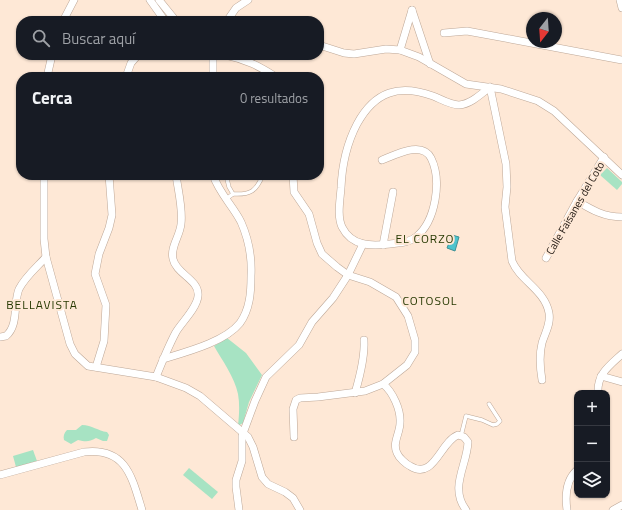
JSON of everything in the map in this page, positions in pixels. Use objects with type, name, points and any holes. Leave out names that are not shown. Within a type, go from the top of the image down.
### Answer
[{"type":"street","points":[[66,16],[74,0]]},
{"type":"street","points":[[150,0],[161,16]]},
{"type":"street","points":[[159,0],[172,16]]},
{"type":"street","points":[[230,16],[236,8],[248,0]]},
{"type":"street","points":[[620,0],[622,8]]},
{"type":"street","points":[[400,50],[412,10],[430,64]]},
{"type":"street","points":[[444,33],[467,31],[622,60]]},
{"type":"street","points":[[324,46],[354,54],[386,49],[400,50],[419,57],[466,84],[501,89],[538,101],[554,111],[622,175]]},
{"type":"street","points":[[48,72],[51,60]]},
{"type":"street","points":[[128,72],[134,60]]},
{"type":"street","points":[[213,60],[213,72]]},
{"type":"street","points":[[245,60],[268,72]]},
{"type":"street","points":[[382,160],[412,149],[424,151],[432,158],[436,178],[436,198],[428,221],[416,237],[407,242],[370,246],[355,241],[347,234],[342,227],[339,208],[343,163],[346,150],[358,123],[367,108],[385,94],[404,90],[432,96],[453,104],[465,104],[475,99],[490,87]]},
{"type":"street","points":[[490,87],[506,164],[507,187],[505,207],[512,261],[515,269],[541,295],[550,314],[548,328],[542,343],[542,380]]},
{"type":"street","name":"Calle Faisanes del Coto","points":[[546,258],[577,201],[604,157]]},
{"type":"street","points":[[44,180],[44,239],[46,257],[70,344],[75,354],[88,366],[156,377],[186,388],[200,396],[243,433],[250,442],[262,478],[268,484],[285,492],[293,498],[300,510]]},
{"type":"street","points":[[96,367],[104,341],[106,305],[95,274],[99,254],[110,228],[112,215],[109,180]]},
{"type":"street","points":[[156,377],[177,331],[196,303],[198,297],[198,292],[194,284],[178,269],[172,258],[172,253],[181,224],[177,180]]},
{"type":"street","points":[[163,359],[202,346],[227,334],[240,322],[248,306],[252,263],[250,248],[240,221],[215,180]]},
{"type":"street","points":[[293,180],[294,192],[309,214],[319,250],[336,267],[348,275],[370,282],[396,296],[408,316],[415,340],[415,352],[406,365],[383,384],[374,389],[318,398],[300,398],[296,400],[293,409],[294,437]]},
{"type":"street","points":[[384,245],[393,192]]},
{"type":"street","points":[[577,201],[593,211],[605,215],[622,217]]},
{"type":"street","points":[[239,510],[236,480],[242,461],[243,433],[255,401],[266,378],[299,344],[312,322],[333,298],[348,275],[363,244]]},
{"type":"street","points":[[0,337],[6,336],[11,329],[16,301],[19,290],[24,281],[46,257]]},
{"type":"street","points":[[355,393],[365,347],[364,340]]},
{"type":"street","points":[[598,390],[598,383],[601,376],[622,354]]},
{"type":"street","points":[[601,376],[622,382]]},
{"type":"street","points":[[383,384],[389,388],[398,411],[400,423],[396,440],[397,453],[408,465],[416,470],[423,470],[431,466],[452,437],[458,435],[462,436],[468,442],[468,451],[458,486],[460,499],[466,510]]},
{"type":"street","points":[[0,475],[84,452],[101,452],[118,459],[130,472],[142,510]]},
{"type":"street","points":[[567,510],[566,500],[568,484],[574,472]]},
{"type":"street","points":[[613,510],[622,505]]},
{"type":"lane","points":[[227,180],[228,187],[233,194]]},
{"type":"lane","points":[[226,199],[233,194],[245,195],[254,190],[261,180]]},
{"type":"lane","points":[[462,436],[466,416],[482,420],[493,425],[500,422],[490,404]]},
{"type":"green space","points":[[607,168],[622,182],[617,190],[600,175]]},
{"type":"green space","points":[[227,338],[246,353],[262,375],[249,402],[243,423],[238,426],[238,394],[228,369],[214,346]]},
{"type":"green space","points":[[82,425],[107,432],[109,435],[107,441],[96,438],[87,441],[78,440],[71,444],[64,440],[64,435],[67,430],[76,430]]},
{"type":"green space","points":[[33,450],[37,461],[16,467],[13,456]]},
{"type":"green space","points":[[189,468],[218,492],[212,499],[183,475]]},
{"type":"water","points":[[452,235],[459,237],[455,251],[447,248]]},
{"type":"district","name":"EL CORZO","points":[[425,239]]},
{"type":"district","name":"COTOSOL","points":[[430,301]]},
{"type":"district","name":"BELLAVISTA","points":[[42,305]]}]
